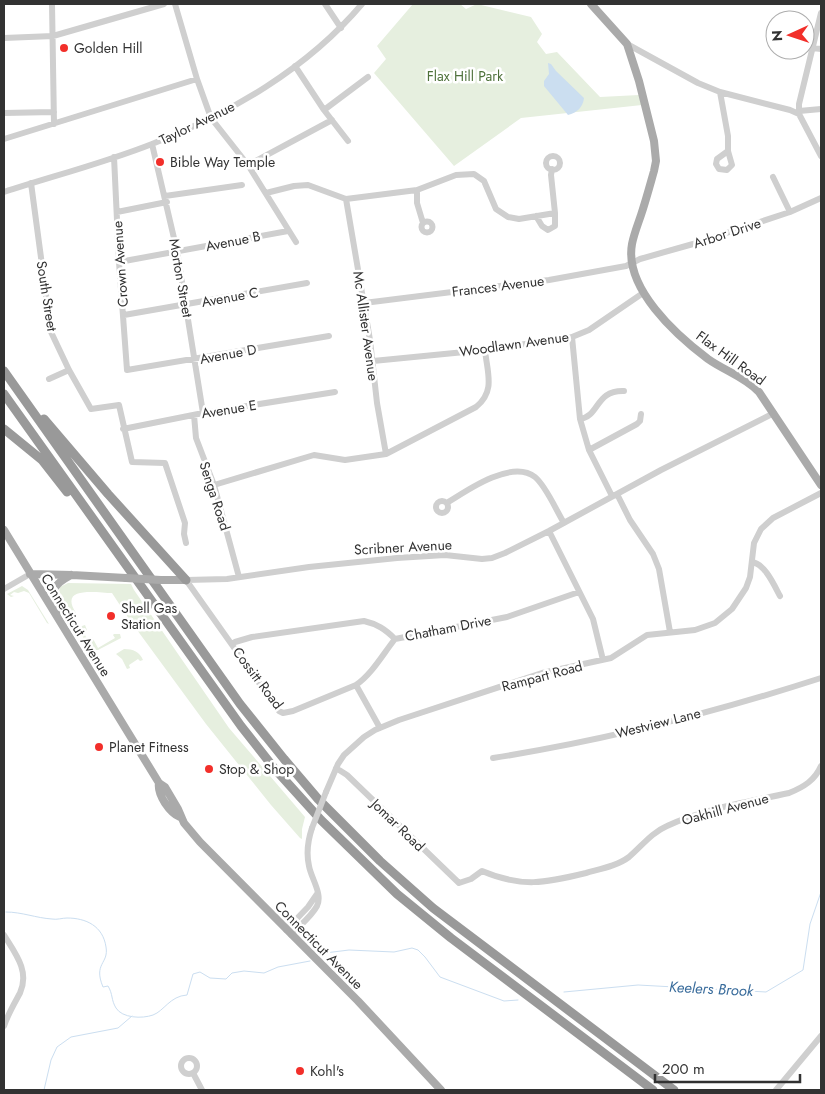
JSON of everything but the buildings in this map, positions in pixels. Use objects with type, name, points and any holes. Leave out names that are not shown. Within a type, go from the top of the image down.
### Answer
[{"type":"highway","points":[[4,367],[79,461],[186,580]]},
{"type":"highway","points":[[4,371],[240,704],[330,812],[380,861],[447,919],[674,1090]]},
{"type":"highway","points":[[4,394],[247,733],[297,794],[345,846],[390,888],[437,927],[653,1090]]},
{"type":"highway","points":[[4,429],[42,460],[116,552]]},
{"type":"main road","name":"Flax Hill Road","points":[[591,4],[627,44],[639,81],[656,150],[654,171],[632,244],[632,263],[643,294],[692,346],[719,366],[755,387],[821,485]]},
{"type":"main road","name":"Connecticut Avenue","points":[[4,530],[159,783],[158,790],[171,812],[180,817],[211,855],[358,1001],[442,1090]]},
{"type":"main road","name":"Scribner Avenue","points":[[30,574],[72,574],[186,580]]},
{"type":"main road","points":[[58,619],[54,590],[58,582],[72,574]]},
{"type":"street","points":[[52,4],[54,124]]},
{"type":"street","points":[[4,38],[53,36],[164,4]]},
{"type":"street","points":[[174,4],[211,118],[248,165],[296,242]]},
{"type":"street","points":[[325,4],[341,28]]},
{"type":"street","name":"Taylor Avenue","points":[[4,192],[152,144],[211,118],[256,93],[295,66],[341,28],[362,4]]},
{"type":"street","points":[[815,39],[821,13]]},
{"type":"street","points":[[627,44],[689,79],[720,92],[799,113],[821,109]]},
{"type":"street","points":[[810,60],[799,104],[799,113],[821,156]]},
{"type":"street","points":[[295,66],[324,110],[348,141]]},
{"type":"street","points":[[324,110],[368,77]]},
{"type":"street","points":[[4,139],[197,79]]},
{"type":"street","points":[[720,92],[728,136],[728,151]]},
{"type":"street","points":[[4,114],[54,112]]},
{"type":"street","points":[[248,165],[332,120]]},
{"type":"street","name":"Morton Street","points":[[152,144],[177,251],[196,359],[203,413]]},
{"type":"street","name":"Crown Avenue","points":[[114,157],[127,370]]},
{"type":"street","points":[[536,216],[542,226],[548,230],[555,226],[556,212],[551,175],[552,169]]},
{"type":"street","points":[[266,193],[294,186],[308,185],[346,199],[417,190],[456,175],[474,174],[484,181],[496,209],[508,218],[519,219],[556,212]]},
{"type":"street","points":[[773,177],[790,212]]},
{"type":"street","name":"South Street","points":[[31,183],[51,332],[69,370],[91,409],[119,405],[123,429]]},
{"type":"street","points":[[117,212],[166,199],[242,185]]},
{"type":"street","points":[[417,190],[417,203],[423,223]]},
{"type":"street","name":"Arbor Drive","points":[[632,263],[790,212],[821,198]]},
{"type":"street","name":"Mc Allister Avenue","points":[[346,199],[364,302],[377,403],[386,454]]},
{"type":"street","name":"Avenue B","points":[[119,262],[288,231]]},
{"type":"street","name":"Frances Avenue","points":[[364,302],[549,280],[626,266],[632,263]]},
{"type":"street","name":"Avenue C","points":[[124,316],[307,283]]},
{"type":"street","name":"Woodlawn Avenue","points":[[372,362],[485,350],[572,337],[589,330],[643,294]]},
{"type":"street","name":"Avenue D","points":[[127,370],[329,336]]},
{"type":"street","points":[[572,337],[580,419],[589,450],[614,495],[653,554],[658,569],[670,632]]},
{"type":"street","points":[[214,485],[314,455],[345,460],[386,454],[476,407],[485,400],[488,392],[488,382],[485,350]]},
{"type":"street","points":[[49,379],[69,370]]},
{"type":"street","points":[[580,419],[591,413],[604,396],[614,390],[624,391]]},
{"type":"street","name":"Avenue E","points":[[123,429],[203,413],[335,392]]},
{"type":"street","name":"Scribner Avenue","points":[[186,580],[239,577],[309,567],[397,558],[445,555],[488,559],[505,553],[549,531],[614,495],[774,413]]},
{"type":"street","points":[[589,450],[637,424],[642,414]]},
{"type":"street","name":"Senga Road","points":[[194,415],[196,438],[214,485],[239,577]]},
{"type":"street","points":[[123,429],[132,462],[165,462],[185,523],[184,534],[186,542]]},
{"type":"street","points":[[447,503],[465,491],[499,474],[514,471],[526,472],[540,482],[564,522]]},
{"type":"street","name":"Rampart Road","points":[[288,933],[315,909],[319,899],[308,863],[308,848],[312,828],[336,768],[344,756],[364,737],[399,720],[542,673],[616,656],[644,637],[670,632],[690,631],[715,623],[737,603],[746,588],[750,577],[754,543],[758,533],[765,524],[821,493]]},
{"type":"street","points":[[549,531],[593,618],[603,660]]},
{"type":"street","points":[[752,562],[756,563],[763,570],[780,596]]},
{"type":"street","name":"Scribner Avenue","points":[[4,589],[30,574]]},
{"type":"street","name":"Cossitt Road","points":[[186,580],[279,711],[283,713],[293,711],[356,685],[372,670],[395,639]]},
{"type":"street","name":"Chatham Drive","points":[[232,644],[252,637],[364,621],[374,623],[383,628],[395,639],[507,617],[579,592]]},
{"type":"street","name":"Westview Lane","points":[[492,758],[534,752],[683,718],[821,678]]},
{"type":"street","points":[[356,685],[380,728]]},
{"type":"street","name":"Oakhill Avenue","points":[[459,883],[471,879],[482,871],[514,882],[531,883],[554,881],[603,868],[629,857],[649,837],[667,826],[696,814],[789,793],[803,787],[812,780],[821,766]]},
{"type":"street","name":"Jomar Road","points":[[336,768],[347,775],[459,883]]},
{"type":"street","points":[[4,935],[20,960],[24,978],[21,991],[4,1026]]},
{"type":"street","points":[[776,1090],[821,1036]]},
{"type":"street","points":[[193,1074],[202,1090]]},
{"type":"green space","name":"Flax Hill Park","points":[[413,4],[460,4],[466,9],[477,4],[531,17],[542,34],[537,42],[546,54],[557,52],[600,97],[639,95],[642,105],[521,118],[454,166],[374,73],[386,59],[377,46]]},
{"type":"green space","points":[[68,583],[131,584],[229,728],[305,817],[302,839],[271,805],[206,724],[112,593],[82,592],[76,594],[72,598],[75,616],[69,614],[58,596],[60,587]]},
{"type":"green space","points":[[22,586],[28,590],[49,624],[29,593],[24,591],[14,592],[10,595],[14,596],[11,597],[7,594]]},
{"type":"green space","points":[[85,625],[87,630],[84,633],[87,639],[92,637],[98,648],[115,638],[114,634],[120,634],[121,638],[98,650],[91,650],[79,631]]},
{"type":"green space","points":[[124,649],[136,652],[143,660],[140,661],[138,659],[129,665],[130,668],[127,669],[122,659],[116,654]]},
{"type":"water","points":[[548,63],[584,98],[581,107],[574,113],[568,115],[544,86],[544,81],[549,74]]},
{"type":"waterway","name":"Keelers Brook","points":[[564,992],[638,985],[766,992],[803,970],[810,924],[821,892]]},
{"type":"waterway","name":"Keelers Brook","points":[[6,912],[54,919],[74,918],[87,922],[97,929],[106,947],[105,957],[100,968],[100,979],[103,987],[108,986],[116,1008],[123,1014],[133,1017],[153,1015],[176,998],[187,995],[193,974],[200,972],[210,978],[226,979],[232,973],[244,971],[264,973],[278,967],[310,961]]},
{"type":"waterway","name":"Keelers Brook","points":[[325,953],[349,950],[394,952],[412,948],[418,950],[425,957],[440,977],[504,1001],[518,1000]]},
{"type":"waterway","points":[[44,1090],[51,1060],[57,1047],[71,1037],[118,1028],[132,1016]]},
{"type":"place","name":"Golden Hill","points":[[64,48]]},
{"type":"place","name":"Bible Way Temple","points":[[160,162]]},
{"type":"place","name":"Shell Gas Station","points":[[111,616]]},
{"type":"place","name":"Planet Fitness","points":[[99,747]]},
{"type":"place","name":"Stop & Shop","points":[[209,769]]},
{"type":"place","name":"Kohl's","points":[[300,1071]]}]
